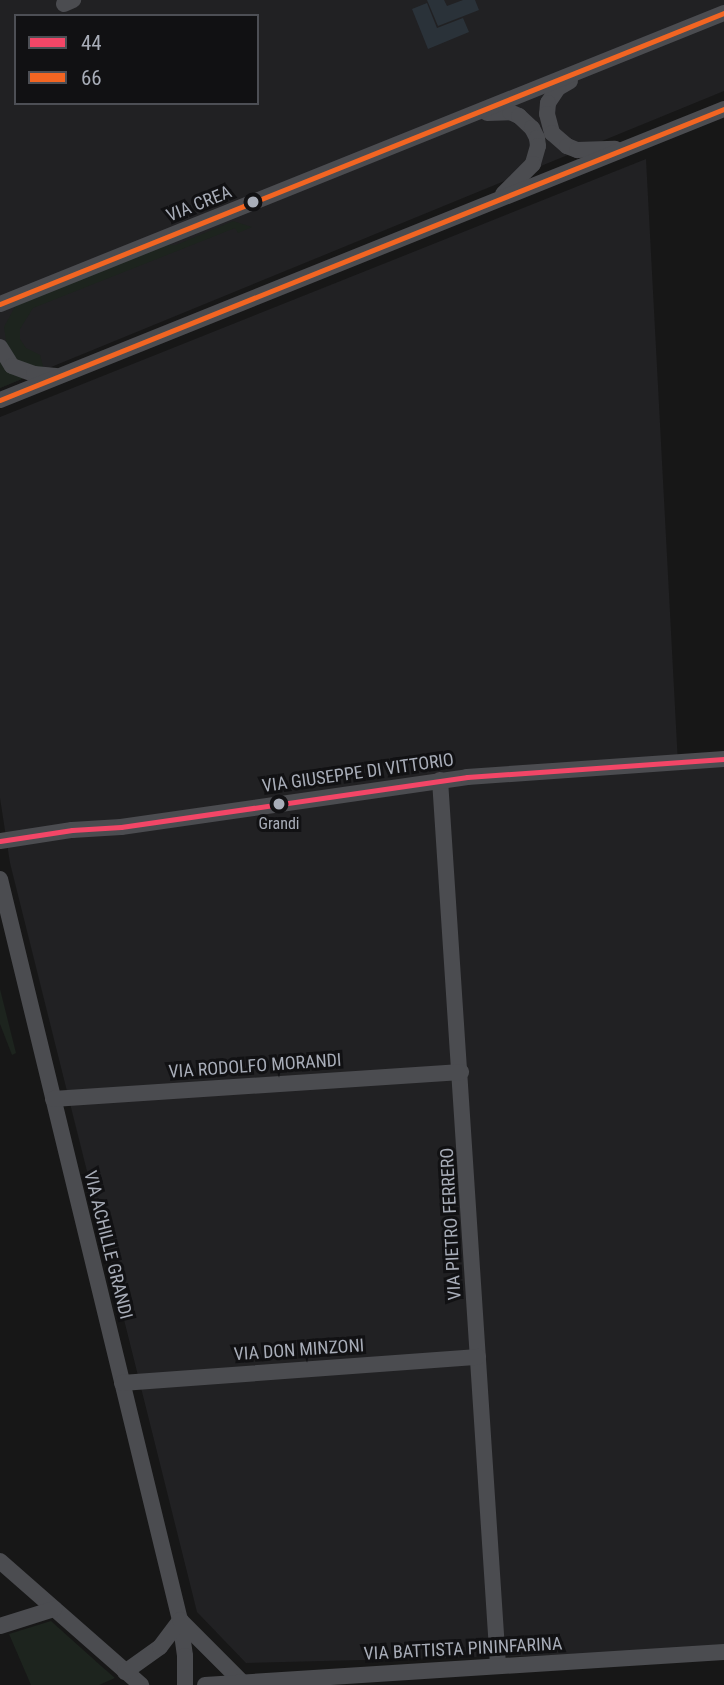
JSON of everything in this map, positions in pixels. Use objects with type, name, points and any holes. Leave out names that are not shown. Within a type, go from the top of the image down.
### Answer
[{"type":"street","name":"VIA CREA","points":[[0,304],[724,13]]},
{"type":"street","name":"VIA CREA","points":[[603,62],[558,88],[548,103],[548,124],[558,140],[578,150],[625,149]]},
{"type":"street","name":"VIA CREA","points":[[0,400],[724,109]]},
{"type":"street","name":"VIA CREA","points":[[474,114],[510,112],[532,128],[537,138],[538,146],[533,164],[494,202]]},
{"type":"street","name":"VIA CREA","points":[[0,318],[5,307],[16,298]]},
{"type":"street","points":[[0,347],[12,366],[34,374],[59,376]]},
{"type":"street","name":"VIA GIUSEPPE DI VITTORIO","points":[[0,841],[72,830],[121,827],[440,780],[724,759]]},
{"type":"street","name":"VIA PIETRO FERRERO","points":[[440,780],[498,1666]]},
{"type":"street","name":"VIA ACHILLE GRANDI","points":[[0,879],[180,1620],[186,1656],[184,1685]]},
{"type":"street","name":"VIA RODOLFO MORANDI","points":[[53,1099],[461,1072]]},
{"type":"street","name":"VIA DON MINZONI","points":[[122,1384],[478,1357]]},
{"type":"street","points":[[3,1567],[141,1685]]},
{"type":"street","points":[[0,1626],[54,1609]]},
{"type":"street","points":[[125,1672],[160,1647],[180,1620],[241,1681]]},
{"type":"street","name":"VIA BATTISTA PININFARINA","points":[[205,1685],[724,1652]]},
{"type":"shaded area","points":[[0,0],[724,0],[724,91],[0,388]]},
{"type":"shaded area","points":[[427,0],[444,0],[447,6],[463,0],[475,0],[479,10],[438,26]]},
{"type":"shaded area","points":[[427,3],[437,28],[463,18],[469,32],[428,49],[412,9]]},
{"type":"shaded area","points":[[646,159],[678,764],[724,761],[724,1651],[246,1663],[197,1612],[10,863],[0,798],[0,417]]},
{"type":"shaded area","points":[[233,221],[252,227],[238,233],[235,228],[33,308],[20,329],[20,339],[26,348],[40,355],[44,370],[17,360],[7,347],[4,327],[18,301],[161,245],[176,245]]},
{"type":"shaded area","points":[[0,362],[24,378],[0,388]]},
{"type":"shaded area","points":[[0,989],[16,1053],[12,1055],[0,1024]]},
{"type":"shaded area","points":[[51,1621],[115,1678],[99,1685],[31,1685],[9,1634]]},
{"type":"transit line","name":"66","points":[[0,304],[724,13]]},
{"type":"transit line","name":"66","points":[[0,400],[724,109]]},
{"type":"transit line","name":"44","points":[[0,841],[72,830],[121,827],[467,777],[724,759]]},
{"type":"place","name":"Grandi","points":[[279,804]]}]
